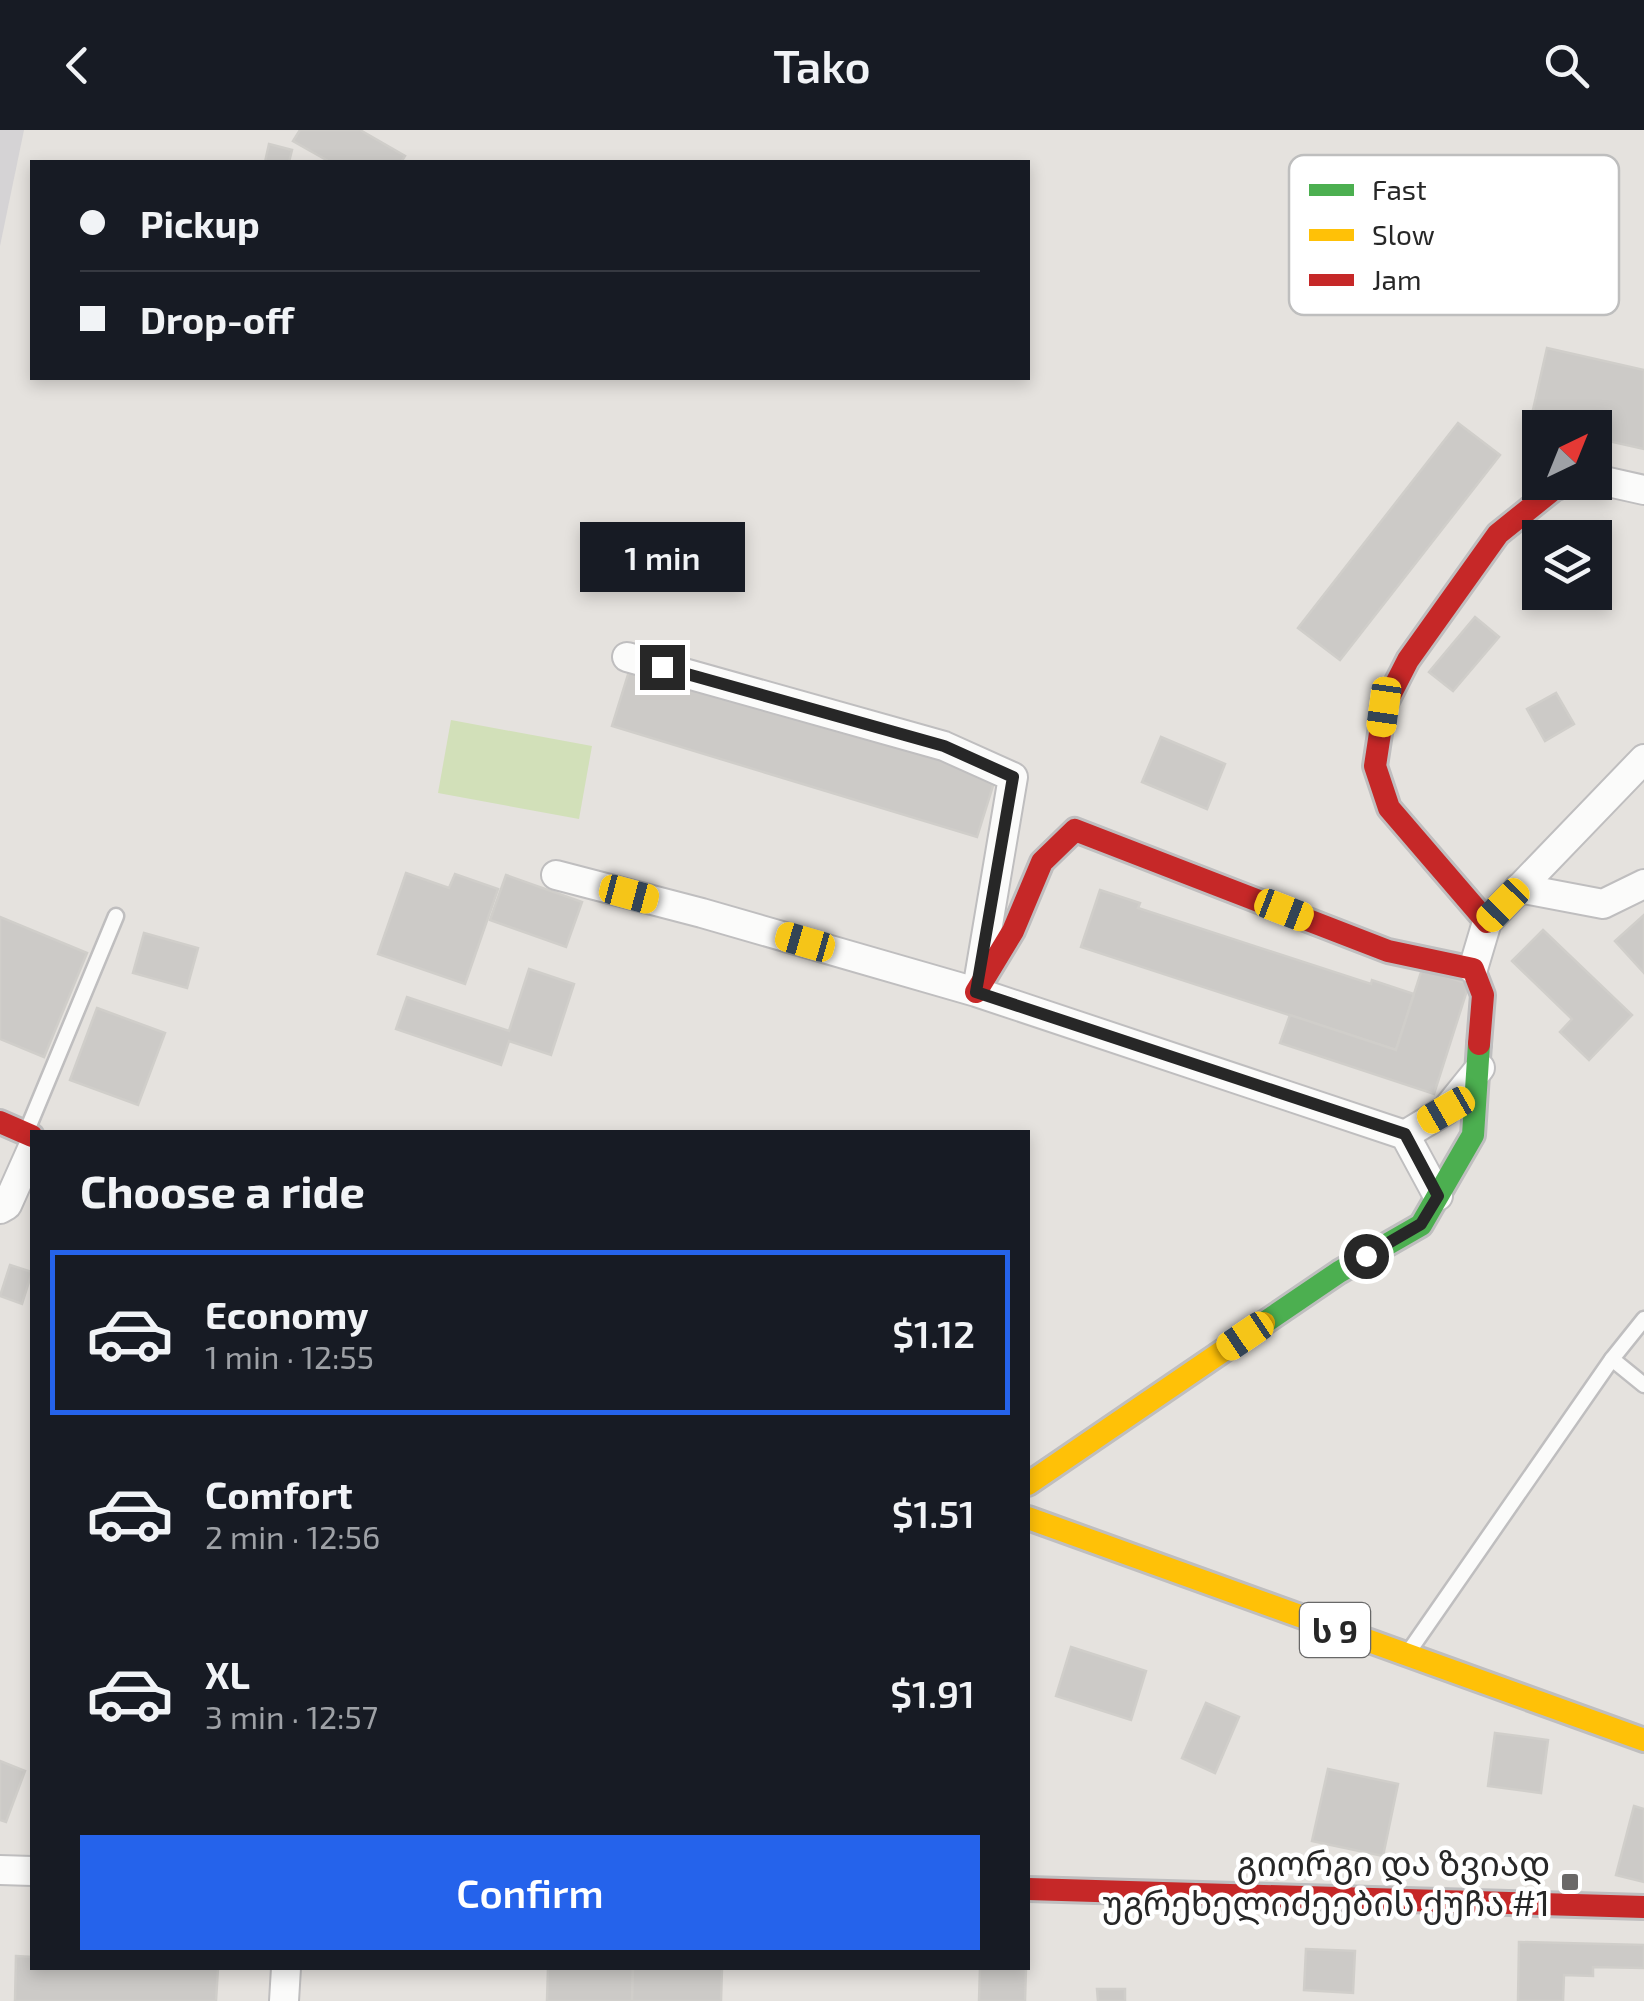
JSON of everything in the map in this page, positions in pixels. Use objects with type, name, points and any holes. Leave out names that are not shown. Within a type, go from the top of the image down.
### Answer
[{"type":"main road","points":[[1487,922],[1389,808],[1375,766],[1384,707],[1408,660],[1498,534],[1540,500]]},
{"type":"main road","points":[[976,992],[1012,931],[1042,862],[1076,830],[1388,951],[1472,968],[1483,995],[1473,1136],[1421,1224],[1338,1272],[1030,1483]]},
{"type":"main road","points":[[0,1122],[30,1139]]},
{"type":"main road","name":"ს 9","points":[[1030,1519],[1644,1740]]},
{"type":"main road","points":[[1030,1888],[1644,1907]]},
{"type":"street","points":[[1612,483],[1644,490]]},
{"type":"street","points":[[627,657],[944,746],[1013,777],[976,992]]},
{"type":"street","points":[[1472,968],[1487,922],[1644,760]]},
{"type":"street","points":[[556,875],[702,912],[976,992],[1405,1134],[1438,1196]]},
{"type":"street","points":[[1519,888],[1602,904],[1644,884]]},
{"type":"street","points":[[1405,1134],[1446,1110],[1480,1068]]},
{"type":"street","points":[[0,1209],[7,1204],[30,1139]]},
{"type":"street","points":[[0,1870],[30,1871]]},
{"type":"street","points":[[284,2001],[286,1970]]},
{"type":"lane","points":[[33,1130],[116,916]]},
{"type":"lane","points":[[1406,1656],[1612,1359],[1644,1320]]},
{"type":"lane","points":[[1612,1359],[1644,1385]]},
{"type":"shaded area","points":[[0,130],[24,130],[0,246]]},
{"type":"green space","points":[[451,720],[592,746],[579,819],[438,793]]},
{"type":"building","points":[[300,130],[360,130],[405,156],[402,160],[326,160],[293,141]]},
{"type":"building","points":[[269,144],[292,150],[290,160],[265,160]]},
{"type":"building","points":[[1547,348],[1644,370],[1644,449],[1612,442],[1612,410],[1533,410]]},
{"type":"building","points":[[1458,423],[1500,455],[1340,660],[1298,628]]},
{"type":"building","points":[[1475,617],[1499,637],[1453,691],[1429,672]]},
{"type":"building","points":[[631,665],[996,776],[977,837],[612,726]]},
{"type":"building","points":[[1556,693],[1574,724],[1545,741],[1527,709]]},
{"type":"building","points":[[1161,737],[1225,764],[1207,809],[1142,782]]},
{"type":"building","points":[[406,873],[449,888],[455,874],[498,889],[465,984],[378,954]]},
{"type":"building","points":[[506,875],[582,902],[566,947],[490,920]]},
{"type":"building","points":[[1100,890],[1140,903],[1138,908],[1371,984],[1372,980],[1414,994],[1396,1050],[1081,947]]},
{"type":"building","points":[[1644,915],[1644,973],[1615,941]]},
{"type":"building","points":[[0,917],[87,953],[44,1057],[0,1039]]},
{"type":"building","points":[[1543,930],[1632,1015],[1589,1060],[1560,1032],[1572,1019],[1512,961]]},
{"type":"building","points":[[144,933],[198,948],[187,988],[133,973]]},
{"type":"building","points":[[529,969],[574,984],[551,1055],[509,1041],[501,1065],[396,1029],[407,997],[509,1031]]},
{"type":"building","points":[[1422,969],[1469,984],[1434,1094],[1280,1043],[1290,1015],[1396,1050]]},
{"type":"building","points":[[97,1008],[165,1033],[138,1105],[70,1080]]},
{"type":"building","points":[[10,1265],[30,1271],[22,1304],[0,1296]]},
{"type":"building","points":[[1071,1647],[1146,1671],[1131,1720],[1056,1696]]},
{"type":"building","points":[[1206,1703],[1239,1717],[1215,1773],[1182,1758]]},
{"type":"building","points":[[1495,1733],[1548,1740],[1541,1793],[1488,1786]]},
{"type":"building","points":[[0,1761],[25,1771],[6,1822],[0,1820]]},
{"type":"building","points":[[1328,1769],[1398,1784],[1383,1856],[1312,1841]]},
{"type":"building","points":[[1634,1806],[1644,1809],[1644,1882],[1616,1875]]},
{"type":"building","points":[[1519,1942],[1644,1945],[1644,1968],[1593,1967],[1593,1976],[1564,1975],[1563,2001],[1518,2001]]},
{"type":"building","points":[[1306,1949],[1355,1951],[1353,1993],[1304,1990]]},
{"type":"building","points":[[16,1956],[30,1957],[30,1970],[218,1970],[216,2001],[15,2001]]},
{"type":"building","points":[[548,1970],[633,1970],[632,2001],[547,2001]]},
{"type":"building","points":[[633,1970],[722,1970],[721,2001],[632,2001]]},
{"type":"building","points":[[980,1970],[1026,1970],[1025,2001],[979,2001]]},
{"type":"building","points":[[1097,1989],[1125,1989],[1125,2001],[1098,2001]]},
{"type":"traffic: fast","points":[[1264,1323],[1339,1272],[1421,1225],[1473,1135],[1479,1044]]},
{"type":"traffic: slow","points":[[1030,1483],[1264,1323]]},
{"type":"traffic: slow","points":[[1030,1519],[1644,1740]]},
{"type":"traffic: jam","points":[[1487,922],[1389,808],[1375,766],[1384,707],[1408,660],[1498,534],[1540,500]]},
{"type":"traffic: jam","points":[[976,992],[1013,931],[1042,862],[1075,830],[1388,951],[1473,969],[1483,995],[1479,1044]]},
{"type":"traffic: jam","points":[[0,1122],[30,1135]]},
{"type":"traffic: jam","points":[[1030,1889],[1644,1907]]},
{"type":"place","name":"გიორგი და ზვიად უგრეხელიძეების ქუჩა #1","points":[[1570,1882]]},
{"type":"route","points":[[662,667],[944,746],[1013,777],[976,992],[1405,1134],[1438,1196],[1421,1224],[1366,1256]]}]
